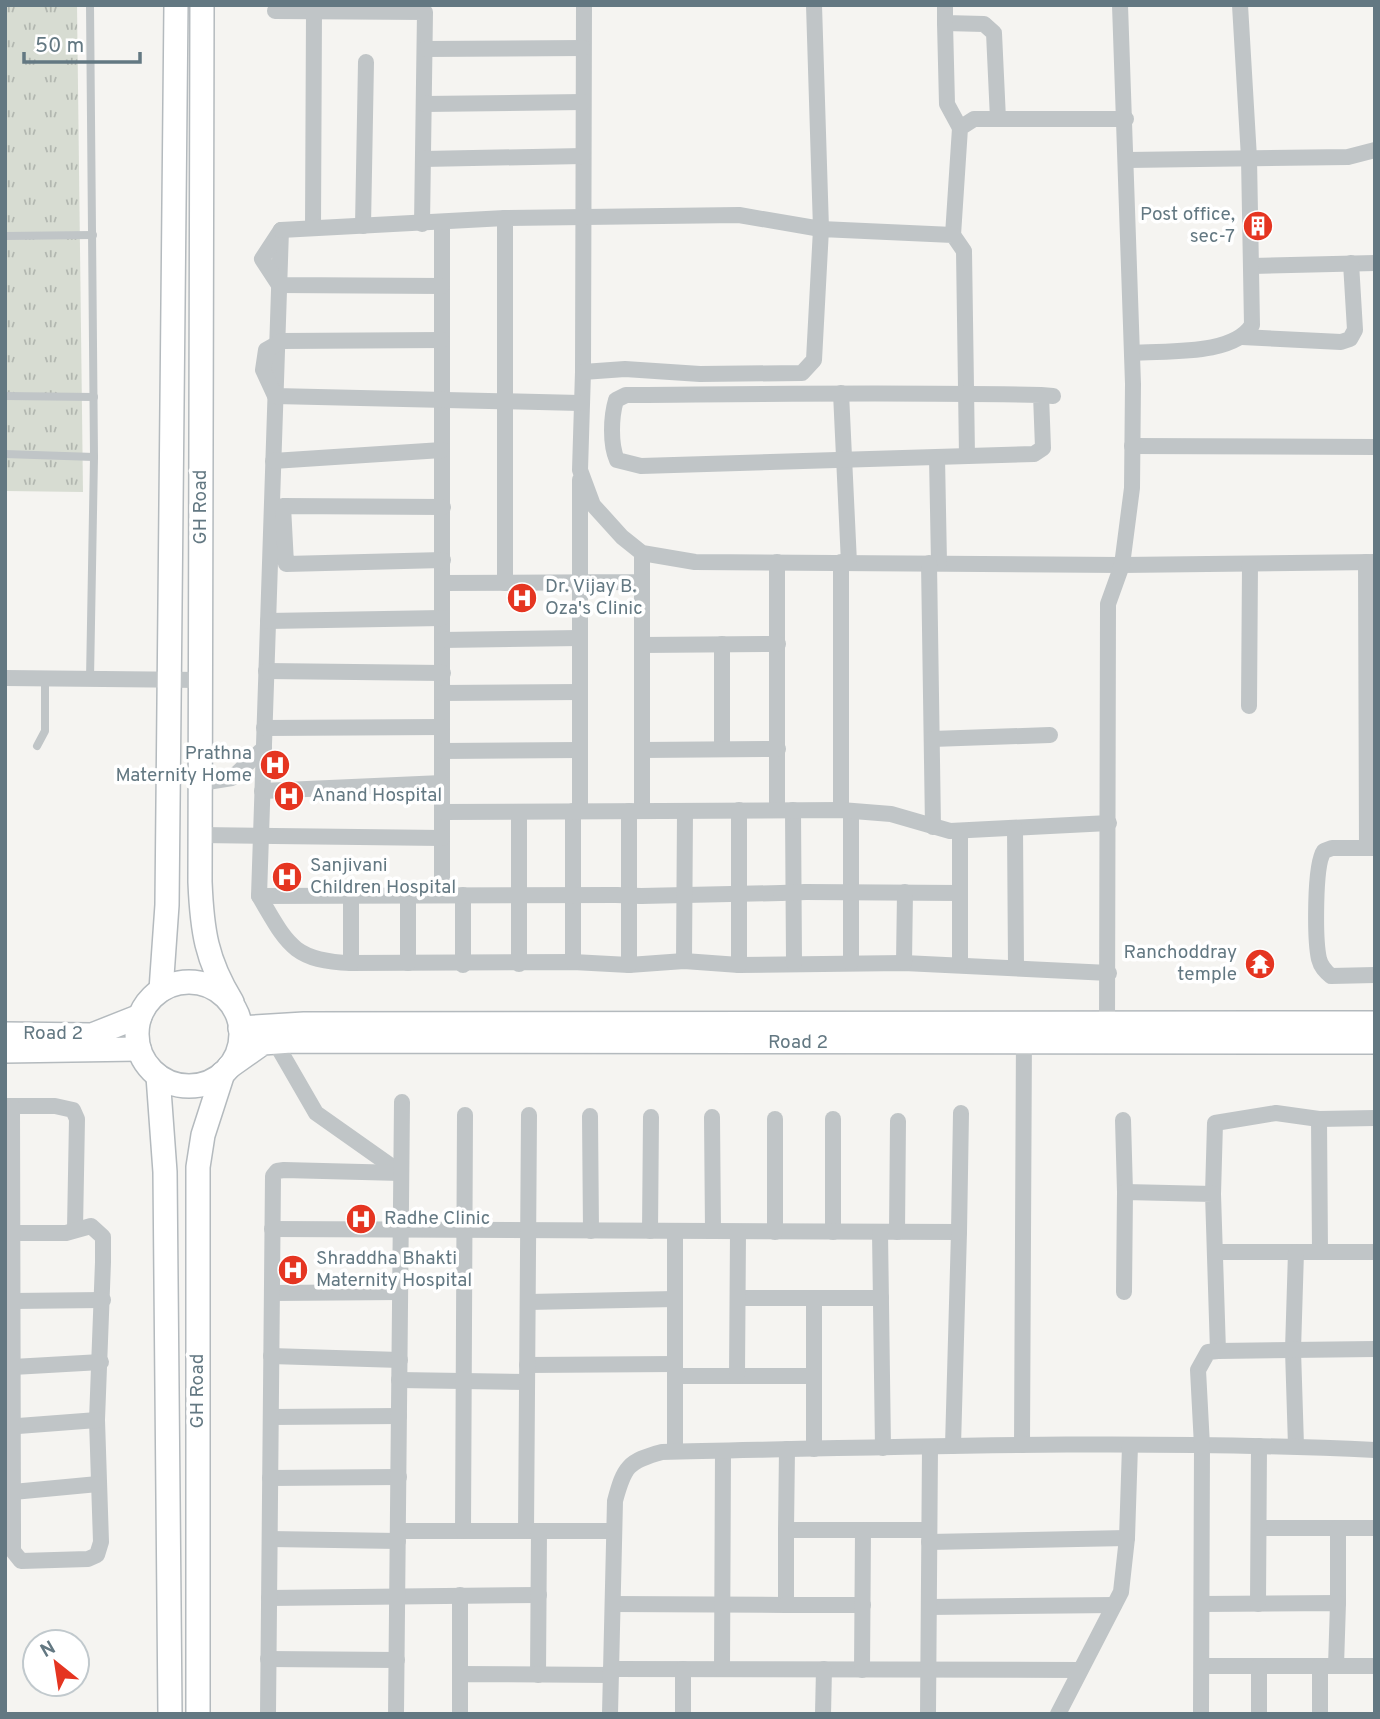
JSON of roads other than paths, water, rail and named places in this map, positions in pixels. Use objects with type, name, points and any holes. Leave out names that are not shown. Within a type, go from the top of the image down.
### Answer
[{"type":"main road","name":"GH Road","points":[[161,990],[167,905],[176,5]]},
{"type":"main road","name":"GH Road","points":[[202,5],[202,924],[207,955],[232,1002]]},
{"type":"main road","points":[[190,982],[206,985],[232,1002],[240,1028],[236,1055],[226,1070],[208,1082],[191,1086],[174,1084],[158,1076],[146,1063],[139,1048],[137,1032],[140,1016],[148,1001],[161,990],[190,982]]},
{"type":"main road","name":"Road 2","points":[[5,1034],[92,1035],[140,1016]]},
{"type":"main road","name":"Road 2","points":[[240,1028],[304,1024],[1023,1034]]},
{"type":"main road","name":"Road 2","points":[[226,1070],[263,1043],[275,1042],[1023,1034],[1375,1024]]},
{"type":"main road","name":"Road 2","points":[[1107,1032],[1375,1042]]},
{"type":"main road","name":"Road 2","points":[[5,1051],[139,1048]]},
{"type":"main road","name":"GH Road","points":[[198,1714],[198,1167],[204,1135],[226,1070]]},
{"type":"main road","name":"GH Road","points":[[158,1076],[165,1172],[170,1714]]},
{"type":"street","points":[[573,962],[573,894],[580,750],[583,5]]},
{"type":"street","points":[[583,372],[625,369],[700,374],[802,373],[814,360],[821,229],[814,5]]},
{"type":"street","points":[[945,5],[947,104],[960,128],[953,235],[964,251],[967,456]]},
{"type":"street","points":[[1107,1032],[1108,604],[1122,565],[1132,488],[1132,353],[1120,5]]},
{"type":"street","points":[[1240,5],[1252,266],[1252,325],[1242,337]]},
{"type":"street","points":[[275,11],[430,9],[425,49],[422,224]]},
{"type":"street","points":[[313,228],[314,11]]},
{"type":"street","points":[[945,23],[984,24],[994,33],[998,119]]},
{"type":"street","points":[[425,49],[583,48]]},
{"type":"street","points":[[363,226],[366,62]]},
{"type":"street","points":[[424,104],[583,102]]},
{"type":"street","points":[[960,128],[974,119],[1126,119]]},
{"type":"street","points":[[1127,160],[1348,157],[1375,150]]},
{"type":"street","points":[[423,159],[583,156]]},
{"type":"street","points":[[277,344],[279,285],[262,260],[281,230],[505,218],[739,215],[821,229],[953,235]]},
{"type":"street","points":[[505,218],[505,583]]},
{"type":"street","points":[[442,223],[442,895]]},
{"type":"street","points":[[1132,353],[1220,346],[1242,337],[1341,342],[1350,339],[1355,330],[1351,263]]},
{"type":"street","points":[[1252,266],[1375,263]]},
{"type":"street","points":[[279,285],[442,286]]},
{"type":"street","points":[[442,341],[282,341],[266,350],[263,360],[263,370],[275,396],[259,896],[293,947],[319,962],[463,965],[573,962],[629,965],[684,961],[739,965],[904,962],[1109,973]]},
{"type":"street","points":[[841,393],[844,461],[846,810],[852,962]]},
{"type":"street","points":[[967,393],[1047,396],[1043,448],[1039,452],[967,456],[641,466],[624,464],[617,460],[614,452],[613,410],[616,400],[626,395],[967,393]]},
{"type":"street","points":[[275,396],[580,403]]},
{"type":"street","points":[[1132,446],[1375,447]]},
{"type":"street","points":[[273,461],[442,450]]},
{"type":"street","points":[[933,827],[937,457]]},
{"type":"street","points":[[580,470],[593,505],[642,553],[695,562],[1122,565],[1371,562],[1371,848],[1332,848],[1324,851],[1319,858],[1318,954],[1324,971],[1331,976],[1375,975]]},
{"type":"street","points":[[443,507],[283,506],[282,540],[286,564],[443,560]]},
{"type":"street","points":[[629,965],[635,811],[642,750],[642,553]]},
{"type":"street","points":[[778,562],[778,749],[785,810],[794,963]]},
{"type":"street","points":[[1250,564],[1250,706]]},
{"type":"street","points":[[442,583],[642,582]]},
{"type":"street","points":[[268,621],[442,618]]},
{"type":"street","points":[[443,640],[580,638]]},
{"type":"street","points":[[722,644],[722,749]]},
{"type":"street","points":[[642,645],[778,644]]},
{"type":"street","points":[[266,671],[443,673]]},
{"type":"street","points":[[5,678],[201,680]]},
{"type":"street","points":[[442,693],[580,692]]},
{"type":"street","points":[[264,728],[442,727]]},
{"type":"street","points":[[932,738],[1050,735]]},
{"type":"street","points":[[201,783],[232,778],[264,748]]},
{"type":"street","points":[[642,750],[778,749]]},
{"type":"street","points":[[442,751],[580,750]]},
{"type":"street","points":[[262,791],[442,783]]},
{"type":"street","points":[[739,810],[739,965]]},
{"type":"street","points":[[442,812],[846,810],[891,814],[960,832],[1109,823]]},
{"type":"street","points":[[519,811],[519,964]]},
{"type":"street","points":[[684,961],[685,811]]},
{"type":"street","points":[[1014,828],[1016,967]]},
{"type":"street","points":[[960,832],[960,964]]},
{"type":"street","points":[[201,835],[261,838],[442,838]]},
{"type":"street","points":[[259,896],[573,894],[685,897],[851,891],[960,893]]},
{"type":"street","points":[[904,962],[905,892]]},
{"type":"street","points":[[351,895],[351,963]]},
{"type":"street","points":[[408,895],[408,963]]},
{"type":"street","points":[[463,895],[463,965]]},
{"type":"street","points":[[1022,1445],[1023,1034]]},
{"type":"street","points":[[275,1042],[316,1113],[401,1173]]},
{"type":"street","points":[[396,1714],[402,1102]]},
{"type":"street","points":[[9,1233],[66,1233],[91,1226],[103,1237],[97,1420],[101,1542],[97,1555],[88,1559],[21,1561],[13,1551],[9,1532],[13,1492],[9,1427],[13,1367],[9,1233],[9,1106],[55,1106],[73,1110],[77,1119],[75,1229]]},
{"type":"street","points":[[953,1446],[961,1113]]},
{"type":"street","points":[[1218,1351],[1213,1194],[1215,1123],[1276,1113],[1319,1119],[1375,1118]]},
{"type":"street","points":[[463,1531],[465,1115]]},
{"type":"street","points":[[529,1115],[527,1382],[533,1531],[539,1595],[538,1675]]},
{"type":"street","points":[[590,1116],[591,1231]]},
{"type":"street","points":[[650,1231],[651,1117]]},
{"type":"street","points":[[712,1117],[713,1231]]},
{"type":"street","points":[[775,1119],[775,1232]]},
{"type":"street","points":[[833,1119],[833,1232]]},
{"type":"street","points":[[1319,1119],[1320,1252]]},
{"type":"street","points":[[1123,1120],[1124,1292]]},
{"type":"street","points":[[883,1448],[881,1298],[898,1121]]},
{"type":"street","points":[[268,1714],[273,1176],[277,1171],[401,1173]]},
{"type":"street","points":[[1125,1192],[1213,1194]]},
{"type":"street","points":[[272,1229],[959,1233]]},
{"type":"street","points":[[675,1231],[675,1451]]},
{"type":"street","points":[[737,1376],[738,1232]]},
{"type":"street","points":[[1215,1252],[1375,1252]]},
{"type":"street","points":[[1296,1252],[1293,1350],[1296,1446]]},
{"type":"street","points":[[272,1293],[400,1292]]},
{"type":"street","points":[[738,1298],[881,1298]]},
{"type":"street","points":[[814,1298],[814,1449]]},
{"type":"street","points":[[528,1302],[675,1299]]},
{"type":"street","points":[[12,1301],[103,1300]]},
{"type":"street","points":[[1201,1714],[1202,1446],[1198,1370],[1208,1352],[1375,1349]]},
{"type":"street","points":[[271,1356],[400,1360]]},
{"type":"street","points":[[13,1367],[101,1362]]},
{"type":"street","points":[[527,1365],[675,1370],[737,1376],[814,1376]]},
{"type":"street","points":[[400,1380],[527,1382]]},
{"type":"street","points":[[271,1417],[399,1416]]},
{"type":"street","points":[[9,1427],[97,1420]]},
{"type":"street","points":[[610,1714],[615,1501],[625,1469],[635,1459],[675,1451],[1022,1445],[1296,1446],[1375,1450]]},
{"type":"street","points":[[1058,1714],[1121,1592],[1127,1538],[1130,1446]]},
{"type":"street","points":[[1258,1604],[1259,1446]]},
{"type":"street","points":[[928,1714],[930,1447]]},
{"type":"street","points":[[786,1605],[787,1449]]},
{"type":"street","points":[[722,1670],[723,1451]]},
{"type":"street","points":[[270,1478],[399,1477]]},
{"type":"street","points":[[13,1492],[98,1484]]},
{"type":"street","points":[[1259,1528],[1375,1528]]},
{"type":"street","points":[[1320,1714],[1338,1603],[1338,1528]]},
{"type":"street","points":[[786,1530],[863,1530],[929,1536],[1127,1538]]},
{"type":"street","points":[[862,1670],[863,1530]]},
{"type":"street","points":[[270,1539],[398,1536],[463,1531],[613,1531]]},
{"type":"street","points":[[460,1595],[460,1714]]},
{"type":"street","points":[[269,1598],[539,1595]]},
{"type":"street","points":[[1202,1604],[1338,1603]]},
{"type":"street","points":[[613,1604],[863,1605]]},
{"type":"street","points":[[929,1607],[1114,1605]]},
{"type":"street","points":[[268,1659],[397,1660]]},
{"type":"street","points":[[1202,1666],[1375,1666]]},
{"type":"street","points":[[1259,1666],[1259,1714]]},
{"type":"street","points":[[460,1674],[538,1675],[683,1669],[1080,1670]]},
{"type":"street","points":[[683,1669],[683,1714]]},
{"type":"street","points":[[823,1714],[824,1670]]},
{"type":"lane","points":[[90,5],[94,397],[90,679]]},
{"type":"lane","points":[[5,236],[93,235]]},
{"type":"lane","points":[[5,396],[94,397]]},
{"type":"lane","points":[[5,453],[94,457]]},
{"type":"lane","points":[[37,747],[45,732],[45,680]]},
{"type":"place","name":"Post office, sec-7","points":[[1258,226]]},
{"type":"place","name":"Dr. Vijay B. Oza's Clinic","points":[[522,598]]},
{"type":"place","name":"Prathna Maternity Home","points":[[275,765]]},
{"type":"place","name":"Anand Hospital","points":[[289,796]]},
{"type":"place","name":"Sanjivani Children Hospital","points":[[287,877]]},
{"type":"place","name":"Ranchoddray temple","points":[[1260,964]]},
{"type":"place","name":"Radhe Clinic","points":[[361,1219]]},
{"type":"place","name":"Shraddha Bhakti Maternity Hospital","points":[[293,1270]]}]
